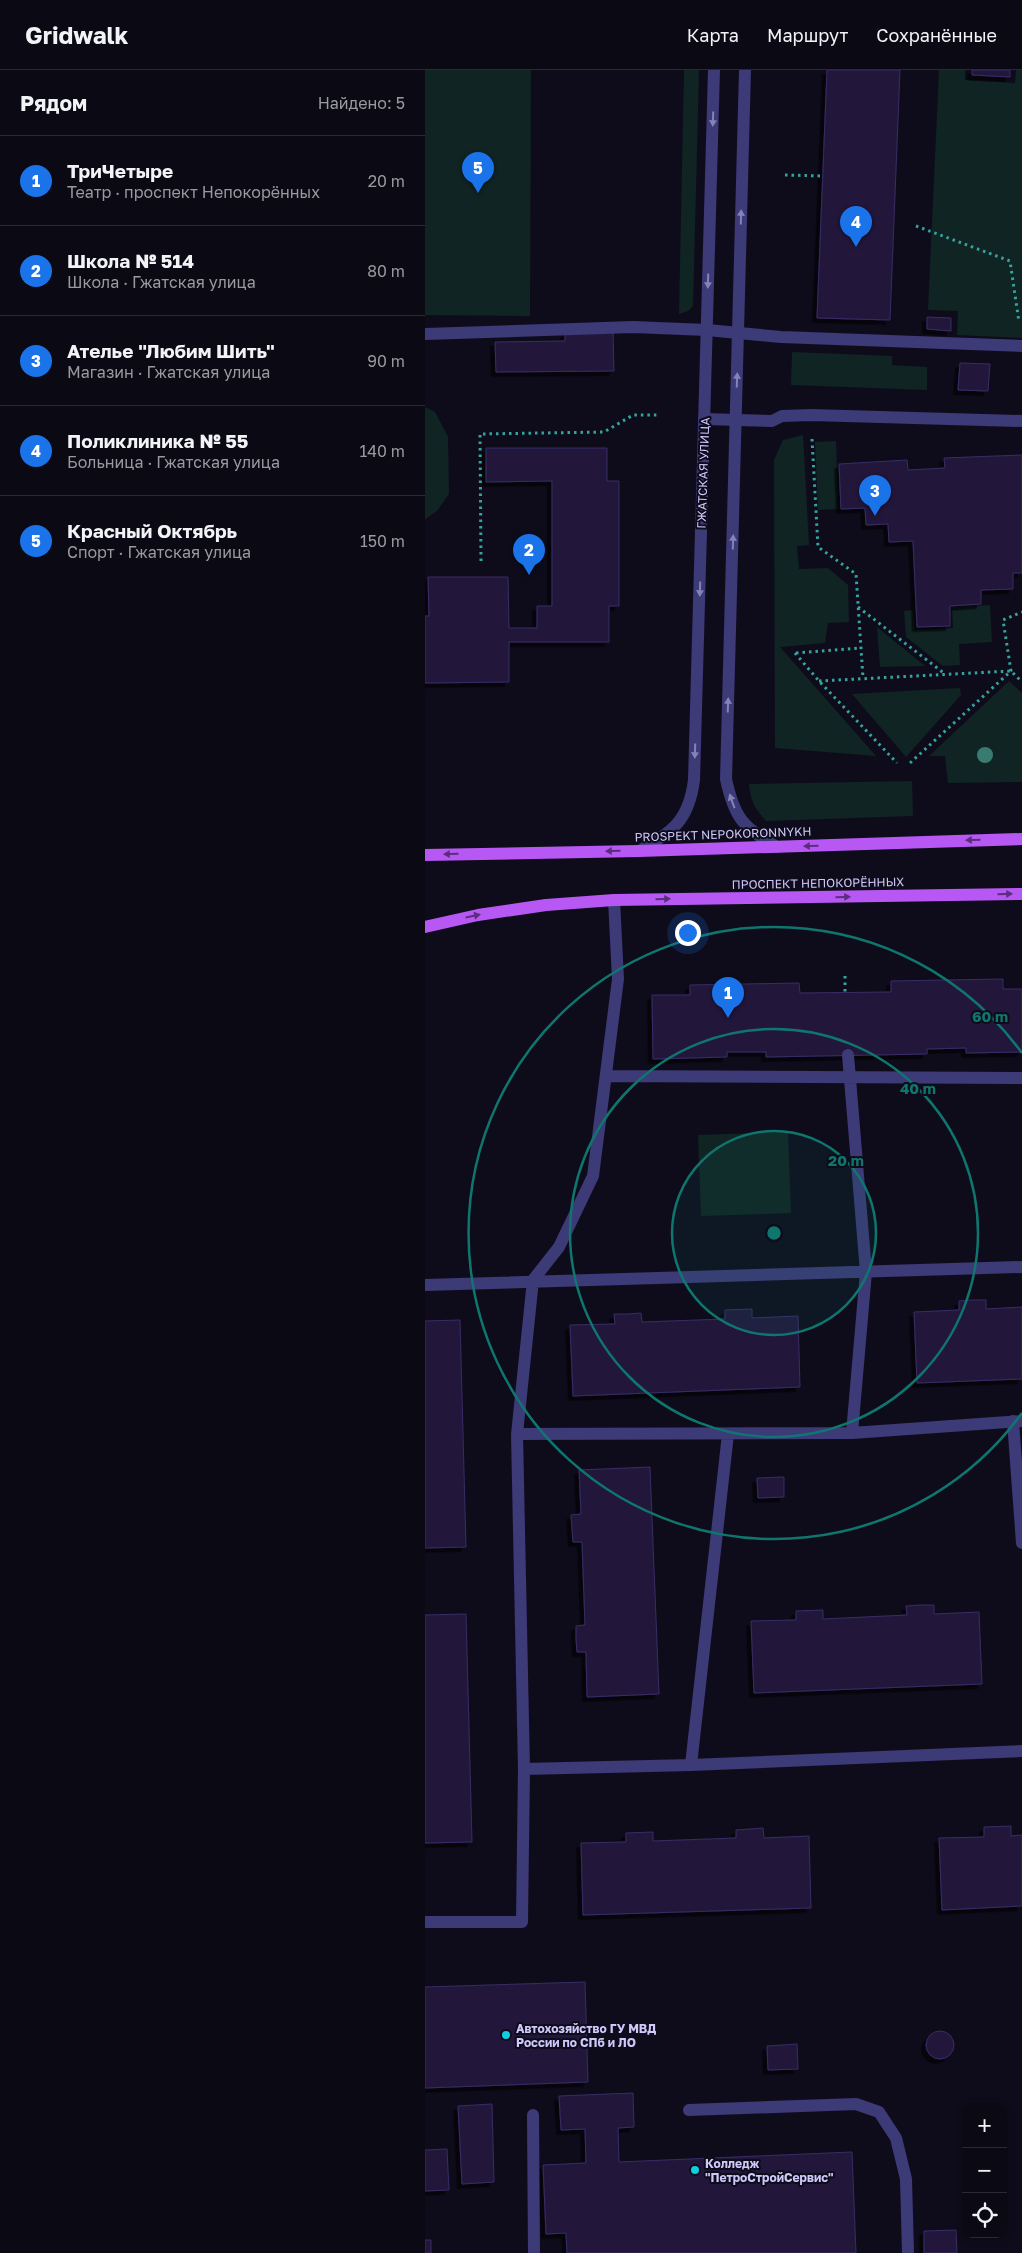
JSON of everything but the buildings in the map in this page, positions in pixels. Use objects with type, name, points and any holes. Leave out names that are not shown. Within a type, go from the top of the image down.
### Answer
[{"type":"main road","name":"PROSPEKT NEPOKORONNYKH","points":[[425,854],[639,851],[1022,839]]},
{"type":"main road","name":"ПРОСПЕКТ НЕПОКОРЁННЫХ","points":[[614,900],[1022,894]]},
{"type":"main road","points":[[425,927],[478,915],[545,905],[614,900]]},
{"type":"street","name":"ГЖАТСКАЯ УЛИЦА","points":[[639,851],[666,836],[682,820],[692,799],[694,780],[714,70]]},
{"type":"street","points":[[745,70],[726,779],[730,799],[738,817],[755,834],[777,847]]},
{"type":"street","points":[[425,334],[633,327],[707,330],[781,337],[1022,346]]},
{"type":"street","points":[[704,419],[772,421],[782,416],[811,415],[1022,421]]},
{"type":"street","points":[[425,1922],[523,1922],[523,1769],[517,1434],[533,1280],[559,1247],[593,1176],[618,980],[614,900]]},
{"type":"street","points":[[848,1055],[866,1272],[852,1433]]},
{"type":"street","points":[[606,1076],[1022,1078]]},
{"type":"street","points":[[425,1285],[533,1280],[866,1272],[1022,1266]]},
{"type":"street","points":[[517,1434],[852,1433],[1018,1421],[1022,1544]]},
{"type":"street","points":[[691,1766],[728,1434]]},
{"type":"street","points":[[523,1769],[691,1766],[1022,1751]]},
{"type":"street","points":[[689,2110],[856,2104],[879,2112],[896,2138],[906,2180],[908,2253]]},
{"type":"street","points":[[533,2115],[534,2253]]},
{"type":"path","points":[[785,174],[823,176]]},
{"type":"path","points":[[916,226],[1010,261],[1020,328]]},
{"type":"path","points":[[481,561],[480,434],[604,432],[633,415],[657,415]]},
{"type":"path","points":[[811,415],[817,547],[855,574],[863,678]]},
{"type":"path","points":[[858,607],[945,674]]},
{"type":"path","points":[[1022,612],[1003,620],[1011,671],[1022,682]]},
{"type":"path","points":[[861,648],[795,653],[897,763]]},
{"type":"path","points":[[819,681],[1011,671]]},
{"type":"path","points":[[910,763],[1011,671]]},
{"type":"path","points":[[845,976],[845,992]]},
{"type":"green space","points":[[425,70],[531,70],[530,316],[425,315]]},
{"type":"green space","points":[[684,70],[699,70],[693,306],[688,311],[679,314]]},
{"type":"green space","points":[[939,70],[965,70],[965,80],[1015,83],[1016,70],[1022,70],[1022,338],[957,335],[958,311],[928,310]]},
{"type":"green space","points":[[792,352],[892,356],[892,365],[927,367],[927,390],[791,385]]},
{"type":"green space","points":[[425,407],[435,412],[448,437],[449,494],[437,511],[425,519]]},
{"type":"green space","points":[[803,435],[809,545],[797,546],[799,569],[828,568],[848,585],[849,622],[828,623],[825,643],[780,647],[876,756],[775,748],[774,460],[783,440]]},
{"type":"green space","points":[[836,441],[838,509],[818,510],[815,442]]},
{"type":"green space","points":[[990,605],[992,642],[959,644],[960,665],[943,666],[906,637],[904,611],[913,610],[915,630],[953,628],[952,607]]},
{"type":"green space","points":[[877,627],[925,666],[880,667]]},
{"type":"green space","points":[[1009,681],[1022,693],[1022,782],[948,783],[945,756],[929,756]]},
{"type":"green space","points":[[960,688],[961,695],[906,757],[852,694]]},
{"type":"green space","points":[[912,781],[913,816],[766,821],[754,804],[749,784]]},
{"type":"green space","points":[[788,1132],[791,1213],[701,1216],[698,1135]]},
{"type":"place","name":"Красный Октябрь","points":[[478,193]]},
{"type":"place","name":"Поликлиника № 55","points":[[856,247]]},
{"type":"place","name":"Ателье \"Любим Шить\"","points":[[875,516]]},
{"type":"place","name":"Школа № 514","points":[[529,575]]},
{"type":"place","name":"ТриЧетыре","points":[[728,1018]]},
{"type":"place","name":"Автохозяйство ГУ МВД России по СПб и ЛО","points":[[506,2035]]},
{"type":"place","name":"Колледж \"ПетроСтройСервис\"","points":[[695,2170]]}]
